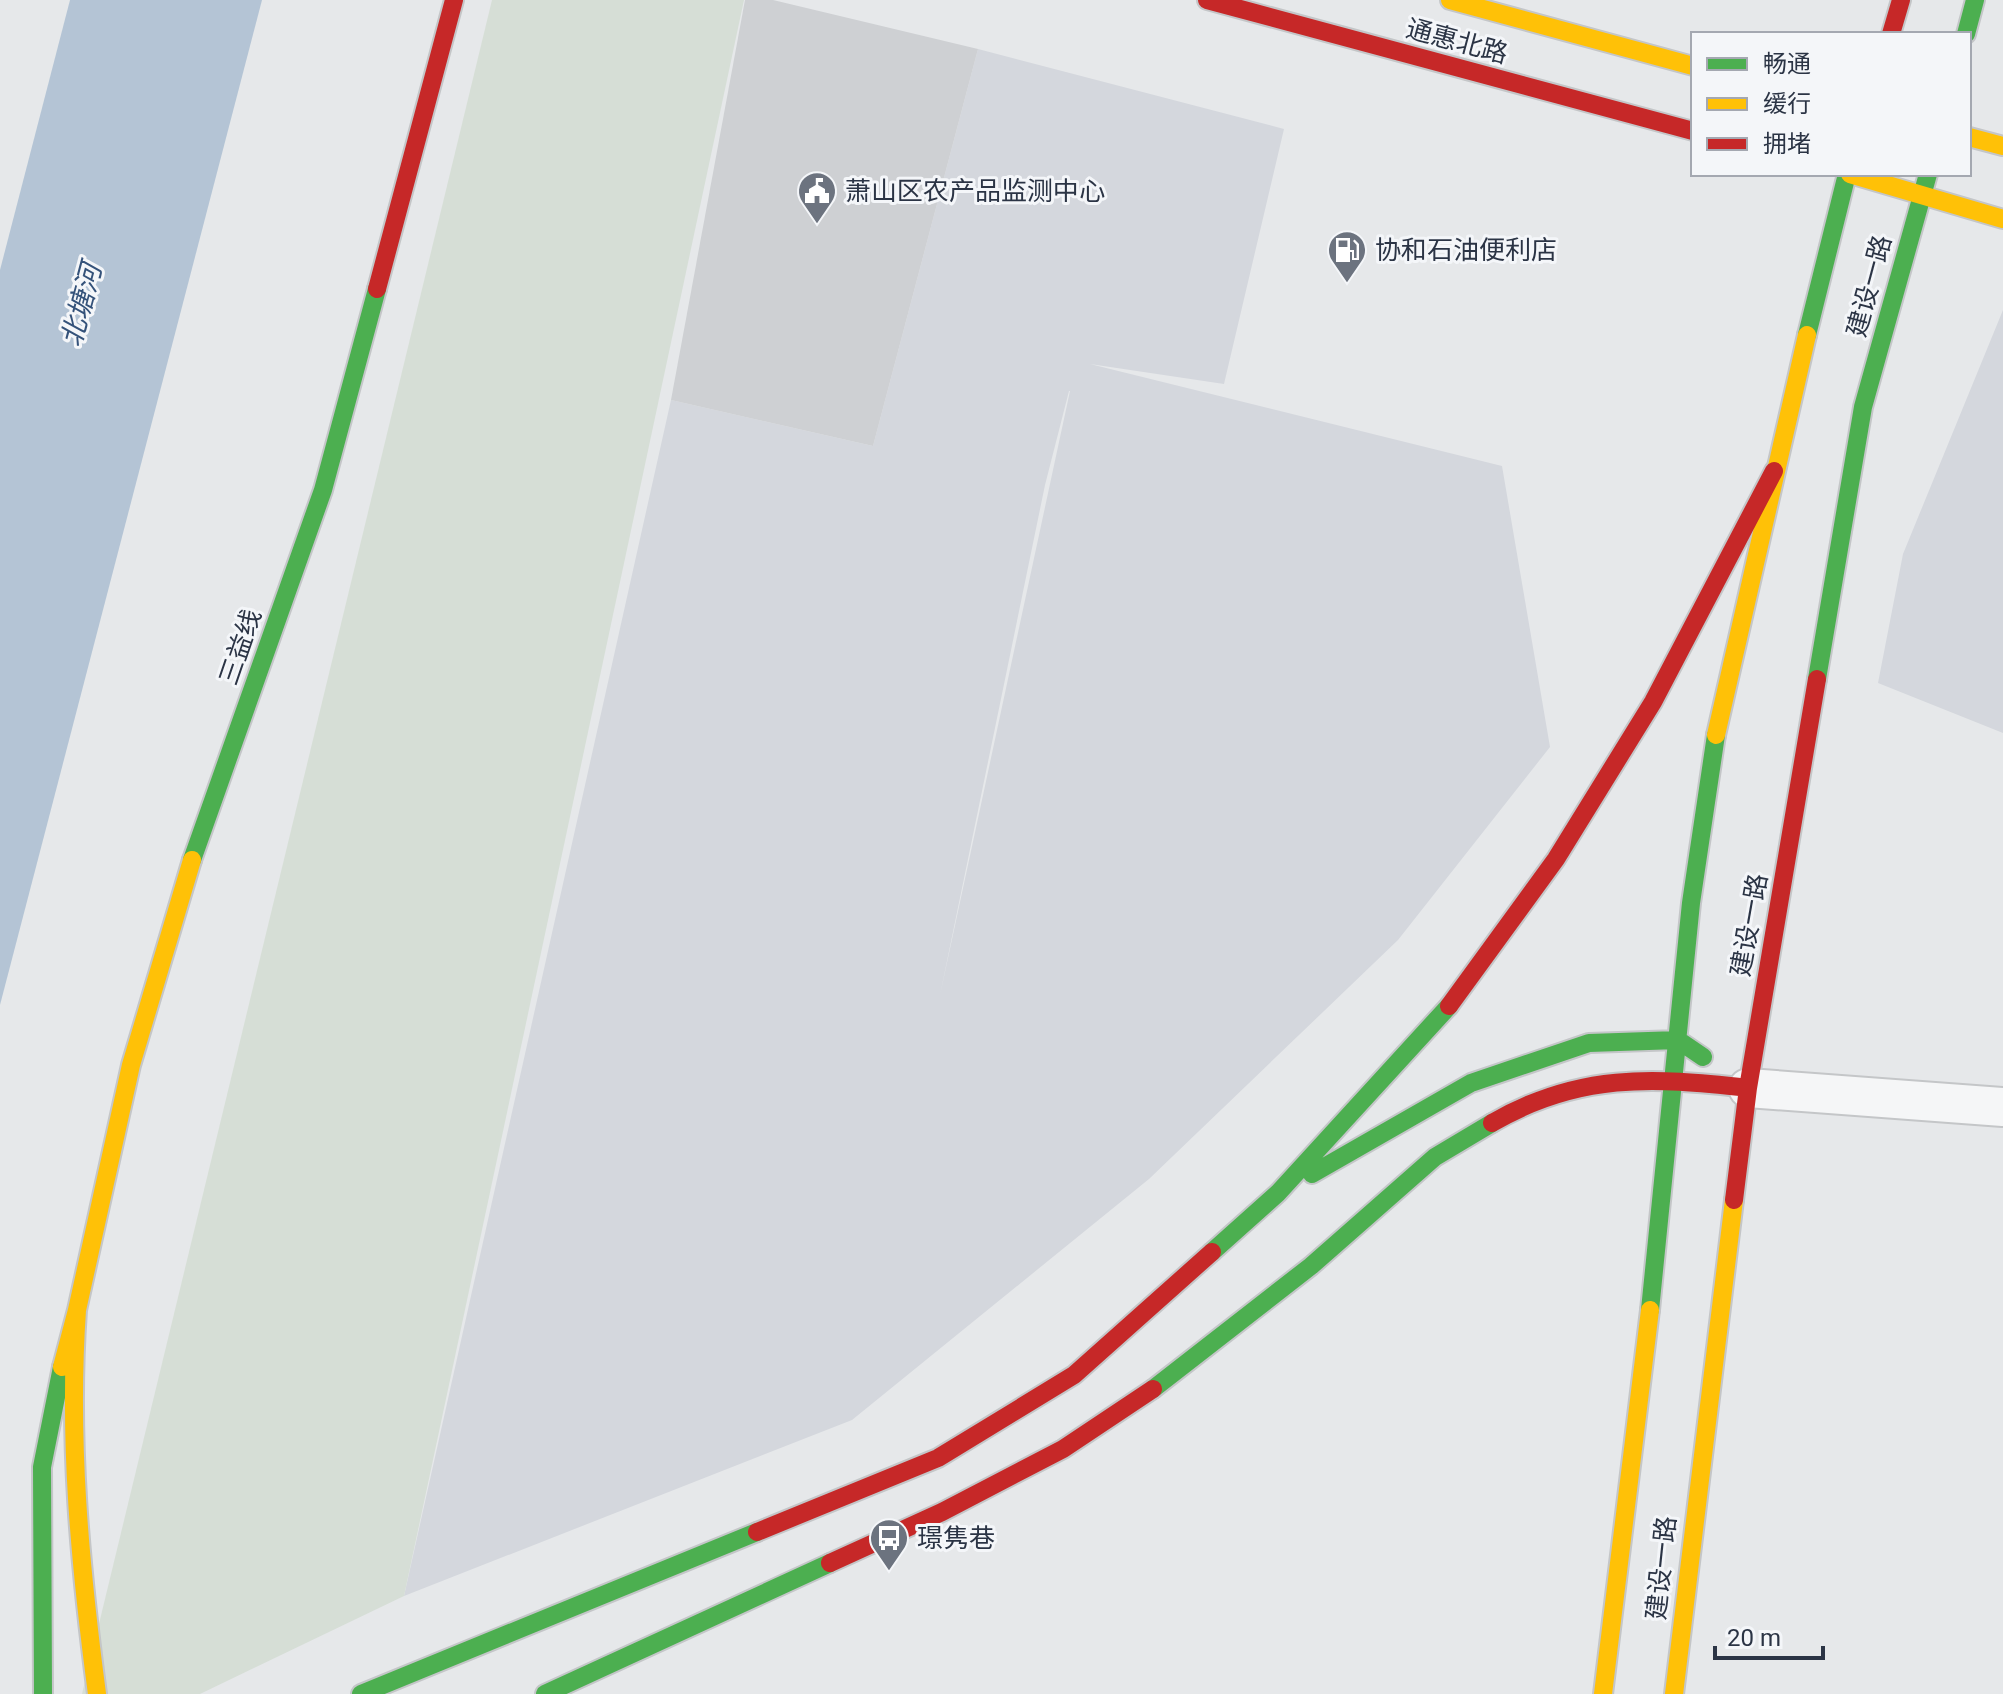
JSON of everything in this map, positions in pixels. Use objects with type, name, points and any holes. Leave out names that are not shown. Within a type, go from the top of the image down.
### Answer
[{"type":"street","name":"三益线","points":[[77,1310],[131,1065],[192,860],[323,490],[454,0]]},
{"type":"street","name":"通惠北路","points":[[1207,0],[1691,130]]},
{"type":"street","name":"通惠北路","points":[[1450,0],[1691,65]]},
{"type":"street","points":[[1892,32],[1901,0]]},
{"type":"street","points":[[1967,32],[1975,0]]},
{"type":"street","points":[[1971,138],[2003,146]]},
{"type":"street","name":"建设一路","points":[[1603,1694],[1660,1230],[1691,903],[1713,747],[1774,471],[1848,176]]},
{"type":"street","points":[[1855,176],[2003,219]]},
{"type":"street","name":"建设一路","points":[[1674,1694],[1748,1088],[1863,407],[1927,176]]},
{"type":"street","points":[[361,1694],[938,1458],[1074,1375],[1278,1193],[1463,990],[1556,859],[1653,702],[1774,471]]},
{"type":"street","points":[[1278,1193],[1471,1083],[1589,1043],[1678,1040],[1748,1088]]},
{"type":"street","points":[[545,1694],[942,1512],[1063,1449],[1171,1377],[1311,1266],[1435,1157],[1525,1104],[1598,1082],[1674,1080],[2003,1107]]},
{"type":"street","points":[[43,1694],[43,1464],[54,1397],[77,1310]]},
{"type":"street","points":[[77,1310],[72,1453],[81,1575],[97,1694]]},
{"type":"shaded area","points":[[492,0],[744,0],[404,1596],[200,1694],[82,1694]]},
{"type":"shaded area","points":[[978,49],[1284,129],[1224,384],[1090,364],[1502,466],[1550,747],[1398,940],[1149,1179],[852,1420],[404,1596],[671,400],[873,446]],"holes":[[[1070,391],[940,995],[1045,485]]]},
{"type":"shaded area","points":[[2003,310],[2003,733],[1878,683],[1903,554]]},
{"type":"water","name":"北塘河","points":[[70,0],[262,0],[0,1005],[0,270]]},
{"type":"building","name":"萧山区农产品监测中心","points":[[745,0],[773,0],[978,49],[873,446],[671,400]]},
{"type":"traffic: fast","points":[[1967,32],[1975,0]]},
{"type":"traffic: fast","points":[[1807,335],[1847,176]]},
{"type":"traffic: fast","points":[[1817,679],[1863,407],[1927,176]]},
{"type":"traffic: fast","points":[[192,860],[323,490],[377,289]]},
{"type":"traffic: fast","points":[[1650,1310],[1691,903],[1716,735]]},
{"type":"traffic: fast","points":[[1212,1252],[1278,1193],[1449,1006]]},
{"type":"traffic: fast","points":[[1312,1174],[1471,1083],[1589,1043],[1678,1040],[1703,1057]]},
{"type":"traffic: fast","points":[[1153,1389],[1311,1266],[1435,1157],[1492,1123]]},
{"type":"traffic: fast","points":[[43,1694],[42,1467],[62,1367]]},
{"type":"traffic: fast","points":[[361,1694],[757,1532]]},
{"type":"traffic: fast","points":[[545,1694],[830,1563]]},
{"type":"traffic: slow","points":[[1450,0],[1691,65]]},
{"type":"traffic: slow","points":[[1971,138],[2003,146]]},
{"type":"traffic: slow","points":[[1857,176],[2003,219]]},
{"type":"traffic: slow","points":[[1716,735],[1807,335]]},
{"type":"traffic: slow","points":[[77,1310],[131,1065],[192,860]]},
{"type":"traffic: slow","points":[[1674,1694],[1734,1200]]},
{"type":"traffic: slow","points":[[62,1367],[77,1310],[74,1406],[77,1502],[97,1694]]},
{"type":"traffic: slow","points":[[1603,1694],[1650,1310]]},
{"type":"traffic: jam","points":[[377,289],[454,0]]},
{"type":"traffic: jam","points":[[1207,0],[1691,130]]},
{"type":"traffic: jam","points":[[1892,32],[1901,0]]},
{"type":"traffic: jam","points":[[1449,1006],[1556,859],[1653,702],[1774,471]]},
{"type":"traffic: jam","points":[[1734,1200],[1748,1088],[1817,679]]},
{"type":"traffic: jam","points":[[1492,1123],[1524,1107],[1585,1087],[1647,1081],[1748,1088]]},
{"type":"traffic: jam","points":[[757,1532],[938,1458],[1074,1375],[1212,1252]]},
{"type":"traffic: jam","points":[[830,1563],[942,1512],[1063,1449],[1153,1389]]},
{"type":"place","name":"萧山区农产品监测中心","points":[[817,225]]},
{"type":"place","name":"协和石油便利店","points":[[1347,284]]},
{"type":"place","name":"璟隽巷","points":[[889,1572]]}]
